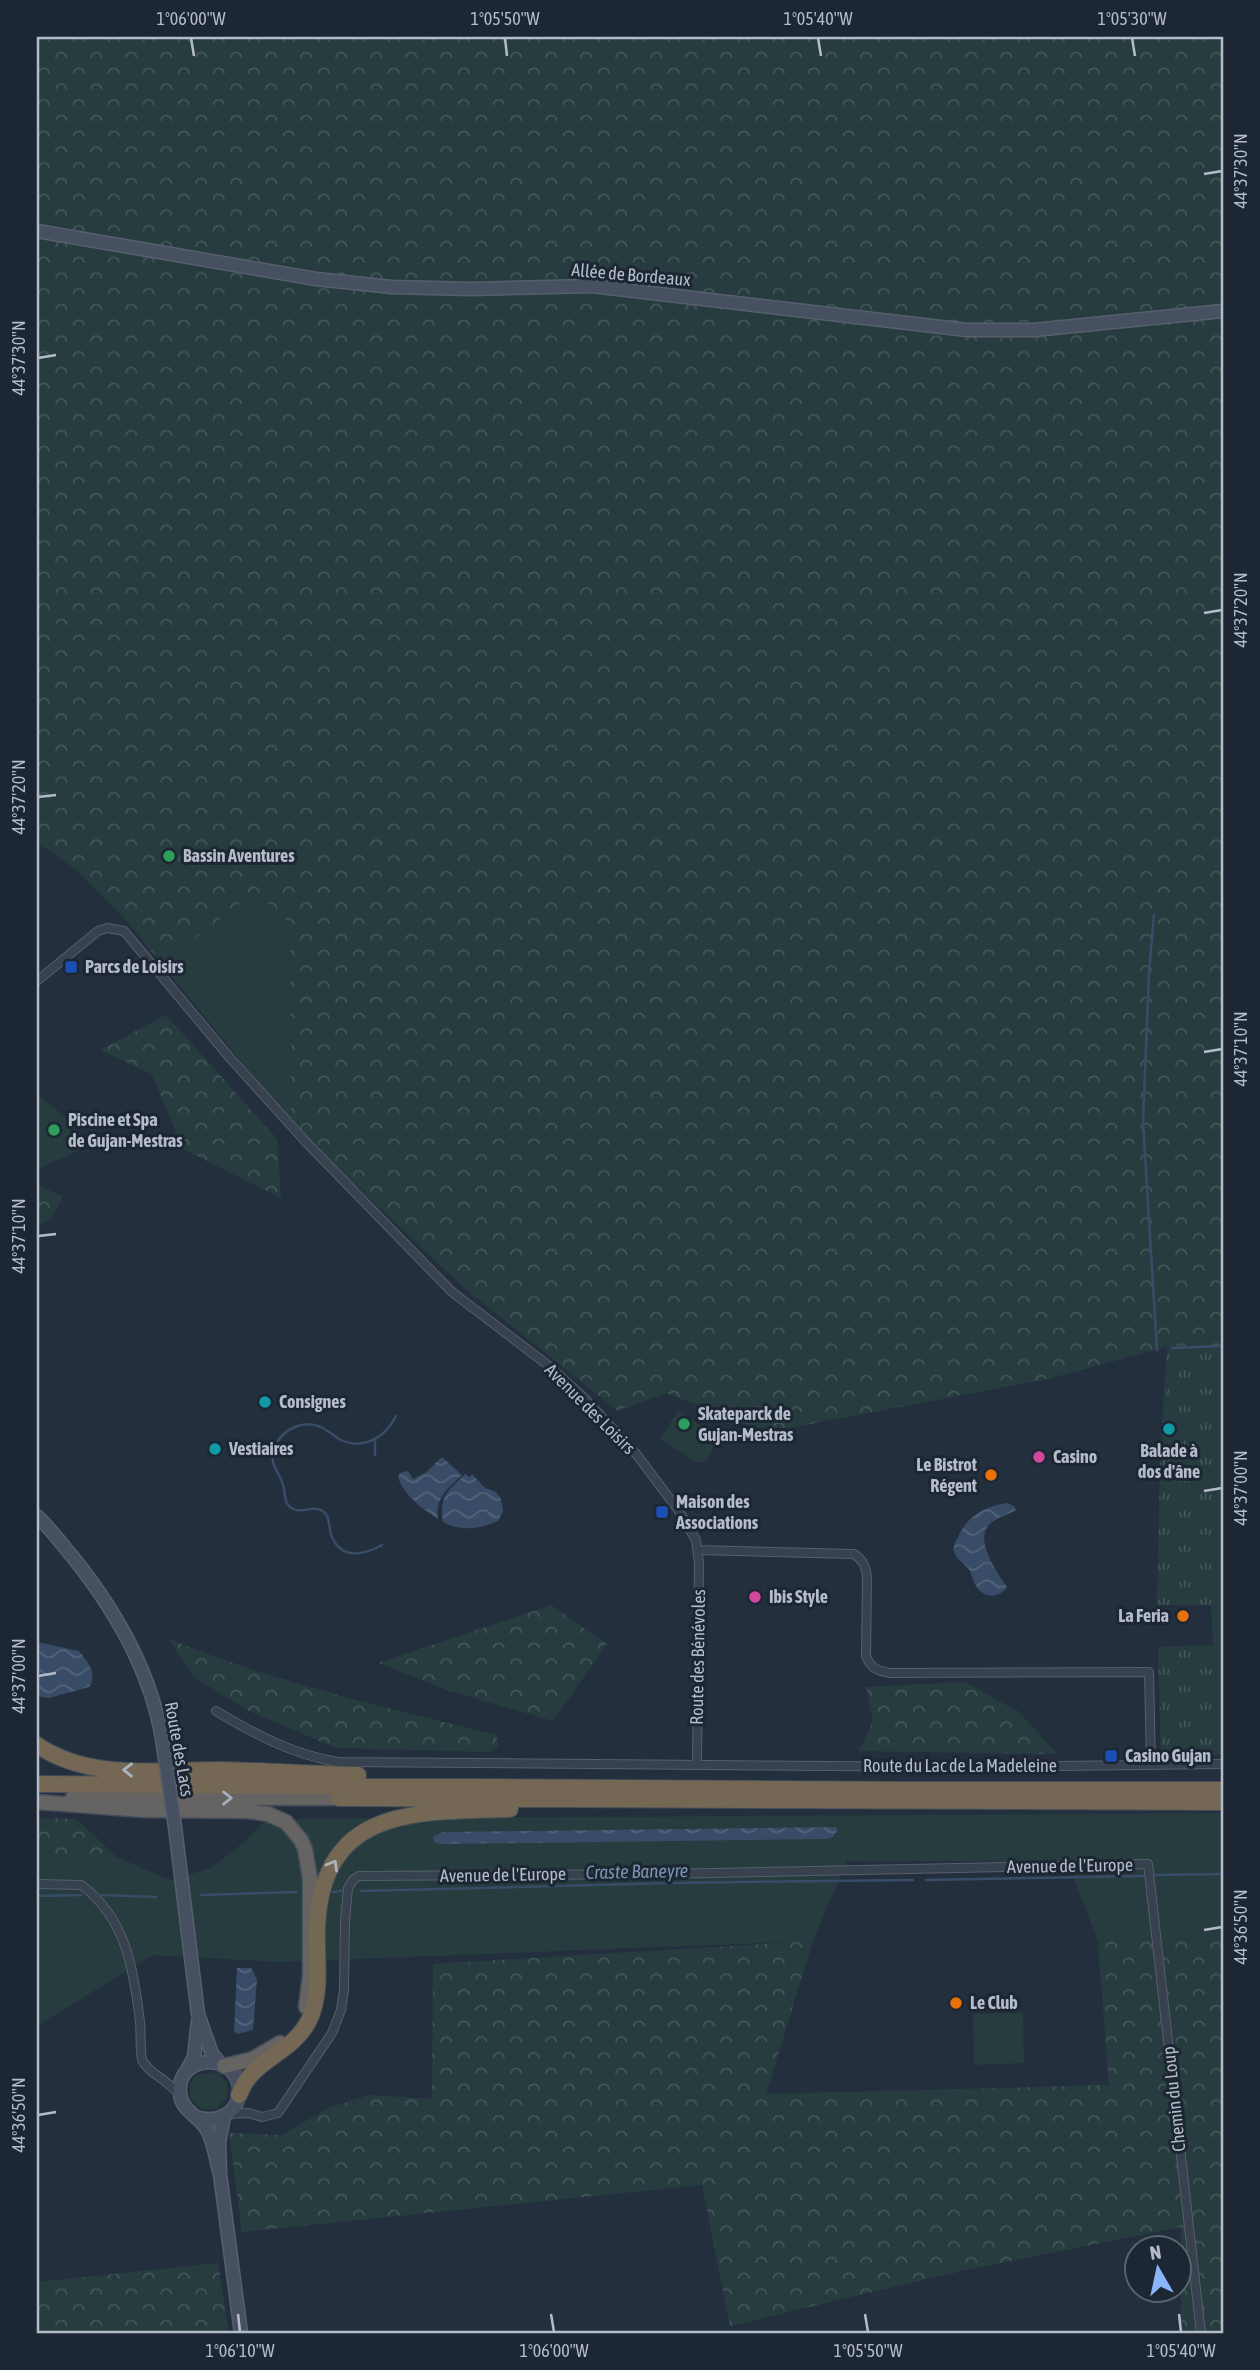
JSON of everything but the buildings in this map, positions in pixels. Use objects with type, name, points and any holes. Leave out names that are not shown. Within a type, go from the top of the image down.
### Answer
[{"type":"highway","points":[[37,1745],[68,1762],[109,1770],[221,1770],[432,1778],[553,1787]]},
{"type":"highway","points":[[37,1784],[1223,1790]]},
{"type":"highway","points":[[37,1799],[1223,1802]]},
{"type":"highway","points":[[37,1799],[144,1810],[259,1812],[286,1822],[301,1840],[310,1878],[310,1976],[304,2013],[290,2034],[271,2049],[253,2059],[223,2065]]},
{"type":"highway","points":[[238,2096],[246,2077],[287,2047],[309,2020],[315,1998],[318,1909],[324,1882],[338,1856],[356,1836],[370,1828],[386,1821],[421,1813],[552,1808],[650,1809],[795,1801]]},
{"type":"main road","name":"Allée de Bordeaux","points":[[37,231],[316,279],[418,287],[592,286],[967,330],[1034,330],[1223,311]]},
{"type":"main road","name":"Route des Lacs","points":[[39,1516],[86,1574],[129,1640],[151,1695],[164,1752],[198,2014],[212,2054],[223,2065]]},
{"type":"main road","name":"Route des Lacs","points":[[187,2070],[194,2057],[198,2014]]},
{"type":"main road","points":[[194,2116],[211,2120],[226,2115],[233,2109],[238,2096],[235,2076],[223,2065],[203,2062],[187,2070],[182,2078],[180,2095],[182,2104],[209,2134],[220,2174]]},
{"type":"main road","points":[[226,2115],[219,2142],[220,2174],[241,2333]]},
{"type":"street","name":"Avenue des Loisirs","points":[[37,981],[98,931],[116,929],[131,937],[230,1058],[305,1141],[452,1293],[556,1372],[617,1432],[680,1511],[694,1536],[698,1550]]},
{"type":"street","points":[[698,1550],[853,1554],[862,1559],[867,1568],[866,1656],[869,1664],[878,1671],[1149,1672],[1151,1765]]},
{"type":"street","name":"Route des Bénévoles","points":[[697,1764],[698,1550]]},
{"type":"street","name":"Route du Lac de La Madeleine","points":[[216,1711],[258,1735],[291,1749],[317,1759],[338,1762],[952,1767],[1223,1764]]},
{"type":"street","name":"Avenue de l'Europe","points":[[226,2115],[248,2113],[262,2117],[278,2113],[332,2032],[341,2010],[344,1989],[348,1888],[359,1876],[1147,1864]]},
{"type":"street","name":"Chemin du Loup","points":[[1147,1864],[1201,2333]]},
{"type":"street","points":[[37,1884],[81,1885],[120,1930],[127,1950],[135,1996],[142,2060],[180,2095]]},
{"type":"street","points":[[160,2076],[187,2070]]},
{"type":"street","points":[[238,2096],[248,2113]]},
{"type":"green space","points":[[37,37],[1223,37],[1223,1346],[1167,1347],[1047,1379],[768,1432],[666,1393],[618,1411],[464,1288],[291,1123],[290,924],[255,892],[162,964],[120,913],[77,870],[37,842]]},
{"type":"green space","points":[[166,781],[290,924],[291,1123],[120,913],[77,870],[37,842]]},
{"type":"green space","points":[[166,1015],[277,1139],[281,1198],[183,1149],[152,1074],[100,1050]]},
{"type":"green space","name":"Piscine et Spa de Gujan-Mestras","points":[[37,1094],[65,1117],[79,1150],[37,1170]]},
{"type":"green space","points":[[37,1184],[63,1197],[51,1219],[37,1226]]},
{"type":"green space","points":[[1223,1346],[1223,1755],[1161,1756],[1158,1647],[1213,1645],[1211,1605],[1157,1605],[1160,1463],[1167,1347]]},
{"type":"green space","name":"Skateparck de Gujan-Mestras","points":[[678,1411],[720,1437],[706,1461],[698,1463],[660,1439]]},
{"type":"green space","points":[[551,1605],[607,1644],[553,1721],[450,1691],[378,1663]]},
{"type":"green space","points":[[169,1639],[290,1681],[496,1735],[499,1745],[491,1752],[336,1748],[247,1710],[194,1677]]},
{"type":"green space","points":[[965,1682],[1019,1712],[1057,1754],[859,1751],[873,1721],[866,1687]]},
{"type":"green space","points":[[1223,1813],[1223,1937],[1098,1941],[1067,1862],[847,1861],[813,1941],[279,1962],[153,1955],[37,2026],[37,1859],[116,1857],[171,1880],[211,1868],[246,1841],[266,1819]]},
{"type":"green space","points":[[37,1818],[77,1819],[116,1857],[37,1859]]},
{"type":"green space","points":[[1223,1937],[1223,2333],[1156,2333],[1181,2330],[1181,2304],[1194,2304],[1194,2234],[1181,2234],[1181,2227],[1146,2234],[1124,2234],[1124,2238],[956,2272],[730,2326],[702,2185],[242,2232],[229,2133],[281,2135],[329,2108],[369,2095],[432,2099],[433,1964],[813,1941],[766,2094],[1109,2085],[1098,1941]]},
{"type":"green space","points":[[1023,2013],[1024,2063],[974,2065],[973,2014]]},
{"type":"green space","points":[[216,2072],[227,2083],[227,2098],[216,2109],[201,2109],[190,2099],[190,2083],[196,2075]]},
{"type":"green space","points":[[218,2263],[229,2333],[37,2333],[37,2282]]},
{"type":"water","points":[[442,1457],[462,1475],[440,1500],[438,1519],[409,1496],[398,1477],[400,1473],[408,1471],[413,1479],[425,1473]]},
{"type":"water","points":[[465,1474],[470,1477],[472,1474],[485,1488],[496,1492],[501,1499],[503,1511],[498,1521],[471,1528],[443,1522],[442,1506],[446,1495]]},
{"type":"water","points":[[1007,1503],[1016,1510],[996,1520],[985,1530],[984,1538],[989,1556],[1007,1587],[1000,1594],[991,1596],[976,1586],[970,1571],[956,1556],[954,1546],[966,1524],[977,1514]]},
{"type":"water","points":[[37,1642],[79,1651],[92,1673],[89,1687],[49,1698],[37,1696]]},
{"type":"water","points":[[836,1827],[837,1831],[833,1837],[826,1839],[441,1844],[434,1842],[433,1837],[443,1832]]},
{"type":"water","points":[[237,1968],[251,1968],[257,1979],[253,2030],[237,2034],[234,2031]]},
{"type":"waterway","points":[[1152,940],[1154,915],[1143,1122],[1157,1350]]},
{"type":"waterway","points":[[1172,1348],[1223,1346]]},
{"type":"waterway","points":[[382,1545],[361,1553],[342,1549],[332,1537],[328,1517],[324,1512],[316,1509],[297,1510],[288,1504],[273,1458],[279,1439],[295,1427],[314,1425],[339,1439],[356,1444],[379,1436],[396,1416]]},
{"type":"waterway","points":[[375,1441],[375,1455]]},
{"type":"waterway","name":"Craste Baneyre","points":[[1154,1875],[1223,1874]]},
{"type":"waterway","name":"Craste Baneyre","points":[[926,1880],[1145,1876]]},
{"type":"waterway","name":"Craste Baneyre","points":[[361,1891],[913,1880]]},
{"type":"waterway","name":"Craste Baneyre","points":[[333,1892],[341,1891]]},
{"type":"waterway","name":"Craste Baneyre","points":[[201,1895],[297,1892]]},
{"type":"waterway","name":"Craste Baneyre","points":[[37,1896],[81,1895]]},
{"type":"waterway","name":"Craste Baneyre","points":[[102,1895],[156,1897]]},
{"type":"place","name":"Bassin Aventures","points":[[169,856]]},
{"type":"place","name":"Parcs de Loisirs","points":[[71,967]]},
{"type":"place","name":"Piscine et Spa de Gujan-Mestras","points":[[54,1130]]},
{"type":"place","name":"Consignes","points":[[265,1402]]},
{"type":"place","name":"Skateparck de Gujan-Mestras","points":[[684,1424]]},
{"type":"place","name":"Balade à dos d'âne","points":[[1169,1429]]},
{"type":"place","name":"Vestiaires","points":[[215,1449]]},
{"type":"place","name":"Casino","points":[[1039,1457]]},
{"type":"place","name":"Le Bistrot Régent","points":[[991,1475]]},
{"type":"place","name":"Maison des Associations","points":[[662,1512]]},
{"type":"place","name":"Ibis Style","points":[[755,1597]]},
{"type":"place","name":"La Feria","points":[[1183,1616]]},
{"type":"place","name":"Casino Gujan","points":[[1111,1756]]},
{"type":"place","name":"Le Club","points":[[956,2003]]}]
